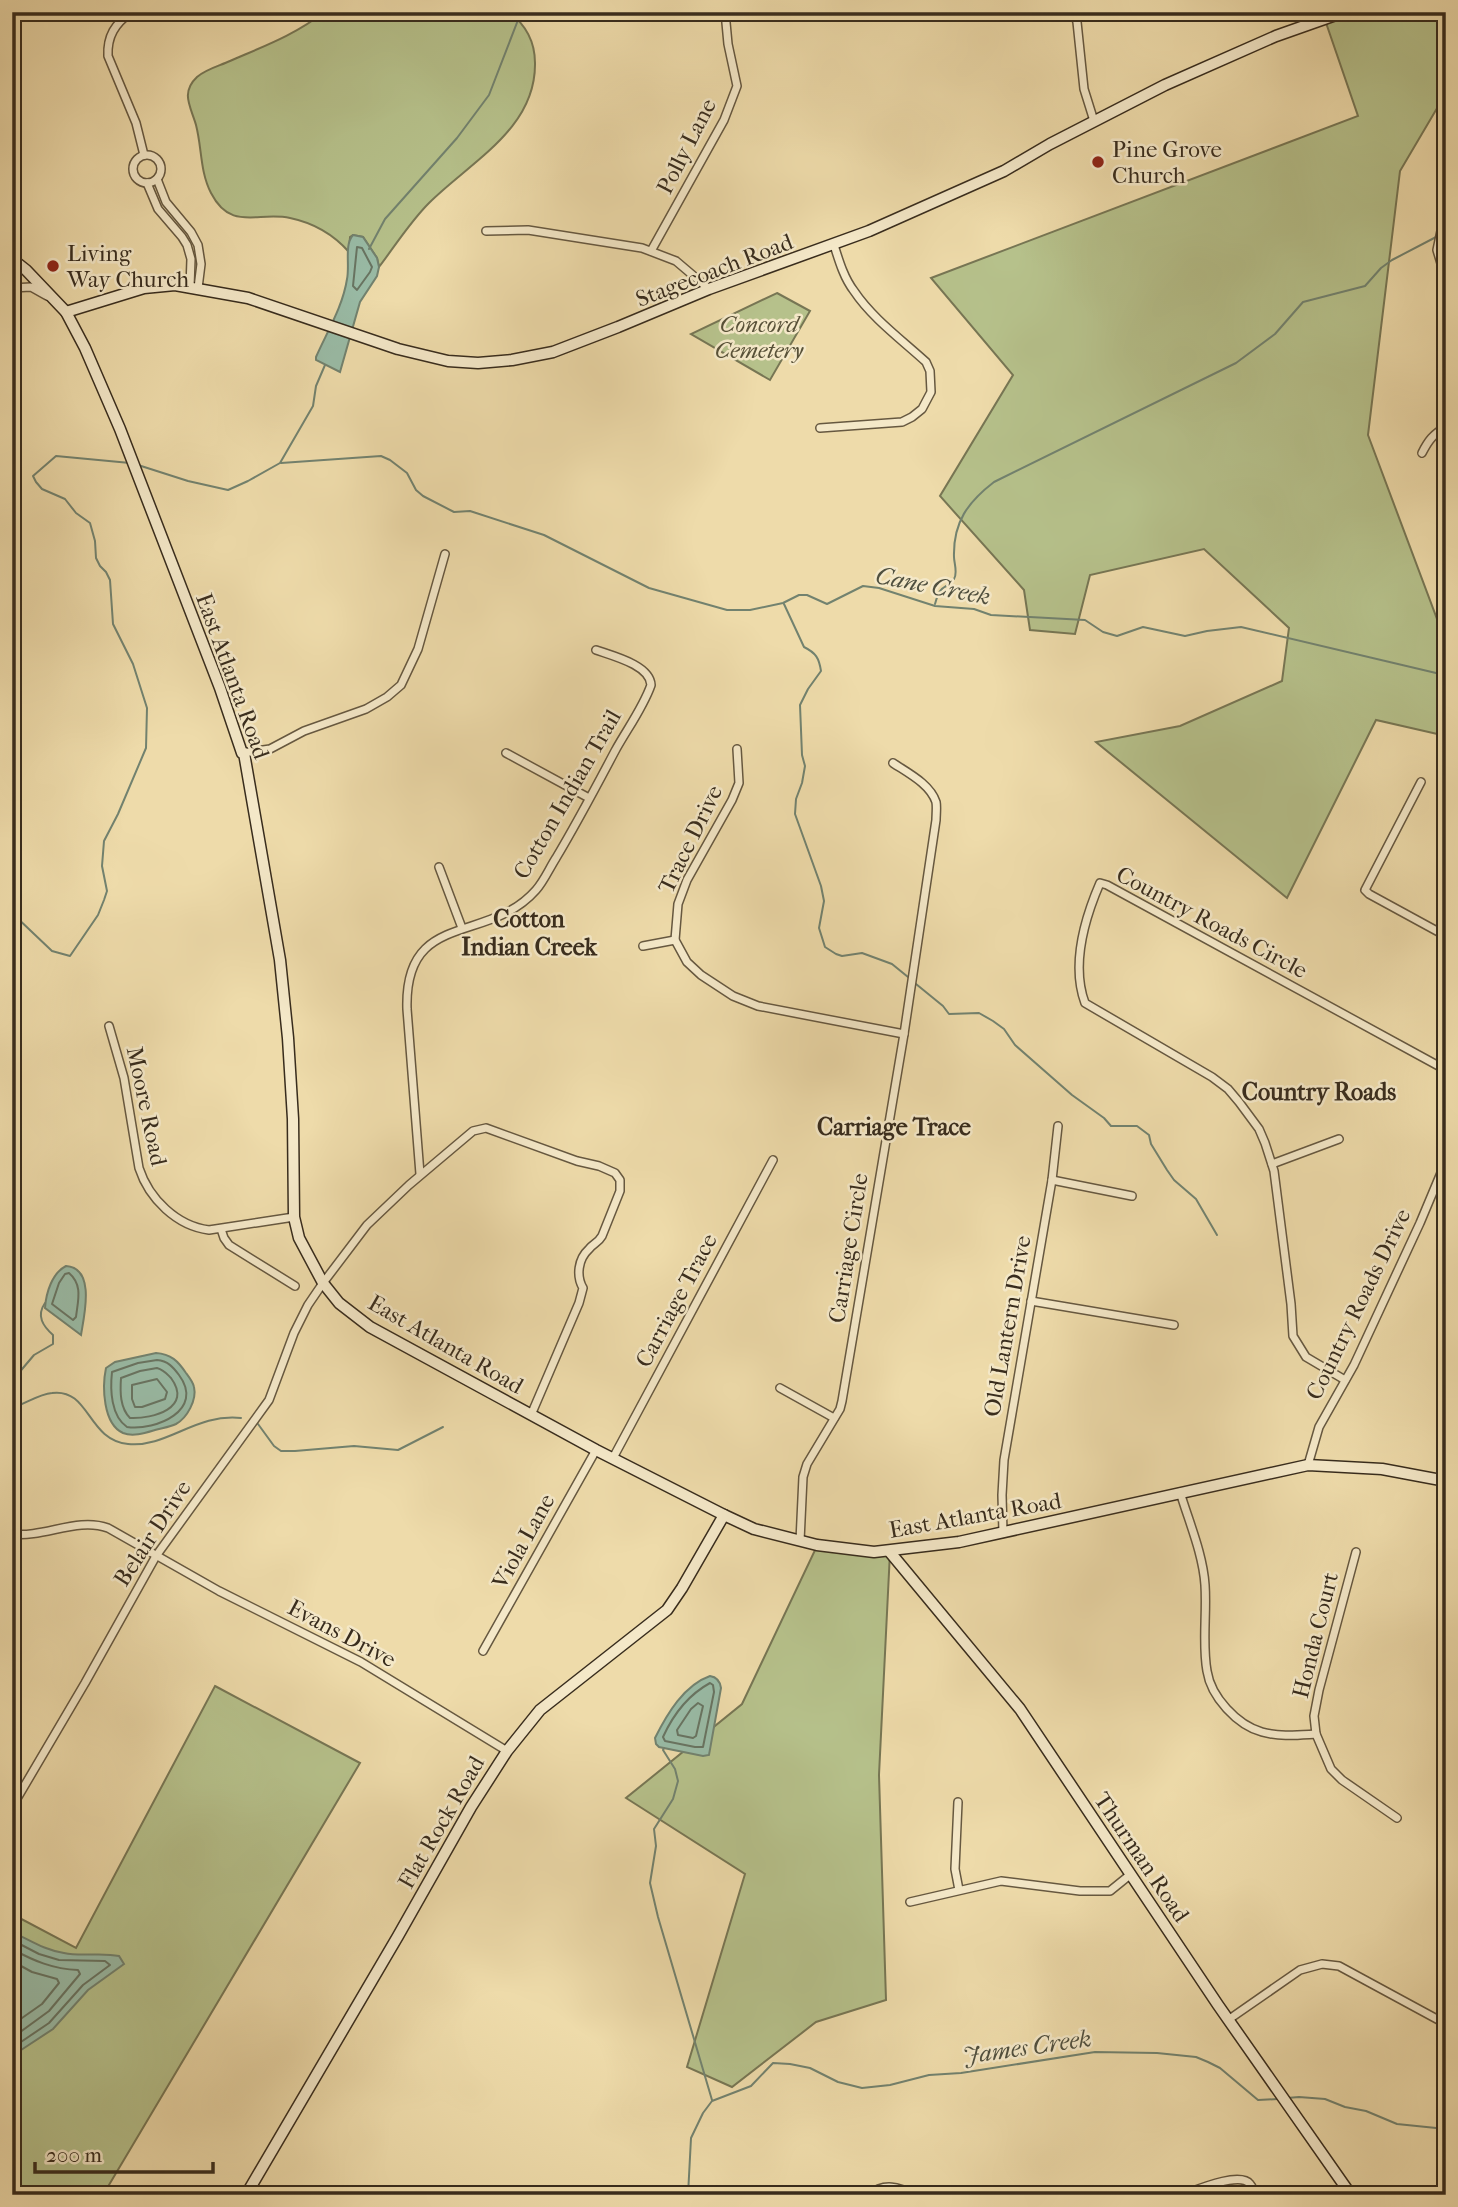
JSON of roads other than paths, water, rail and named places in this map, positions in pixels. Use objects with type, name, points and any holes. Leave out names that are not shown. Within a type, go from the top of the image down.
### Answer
[{"type":"street","points":[[131,12],[114,28],[109,38],[108,52],[110,64],[136,122],[144,155]]},
{"type":"street","points":[[220,12],[240,15],[250,12]]},
{"type":"street","name":"Polly Lane","points":[[652,251],[724,120],[737,86],[728,44],[725,12]]},
{"type":"street","points":[[1073,12],[1077,22],[1083,89],[1094,121]]},
{"type":"street","name":"Stagecoach Road","points":[[66,312],[144,288],[175,285],[248,298],[398,349],[448,361],[478,363],[553,352],[709,289],[834,245],[1004,171],[1165,85],[1314,21],[1343,12]]},
{"type":"street","points":[[147,183],[157,179],[161,170],[159,162],[152,156],[144,155],[136,161],[133,171],[137,178],[147,183],[158,209],[187,245],[194,287]]},
{"type":"street","points":[[157,179],[166,202],[191,232],[198,245],[201,260],[194,287]]},
{"type":"street","points":[[1446,207],[1437,250],[1446,279]]},
{"type":"street","points":[[486,230],[528,230],[652,251],[676,261],[709,289]]},
{"type":"street","points":[[820,428],[902,422],[922,410],[931,392],[930,371],[926,362],[853,291],[844,275],[834,245]]},
{"type":"street","name":"East Atlanta Road","points":[[12,259],[66,312],[85,348],[120,429],[220,688],[242,754],[244,753],[281,973],[293,1119],[294,1217],[299,1238],[323,1283],[339,1303],[370,1327],[596,1450],[754,1529],[800,1541],[874,1552],[959,1542],[1308,1465],[1382,1469],[1446,1481]]},
{"type":"street","points":[[12,288],[31,287],[66,312]]},
{"type":"street","points":[[1422,453],[1428,440],[1446,427]]},
{"type":"street","points":[[242,754],[270,749],[304,731],[366,709],[401,685],[418,649],[445,554]]},
{"type":"street","name":"Cotton Indian Trail","points":[[420,1174],[407,1009],[410,975],[424,949],[462,928],[497,918],[517,907],[536,891],[571,835],[651,685],[646,672],[596,650]]},
{"type":"street","name":"Trace Drive","points":[[675,940],[678,904],[687,880],[739,783],[737,749]]},
{"type":"street","points":[[506,753],[589,798]]},
{"type":"street","name":"Carriage Circle","points":[[800,1541],[803,1477],[807,1464],[840,1409],[904,1034],[936,820],[936,803],[919,780],[893,763]]},
{"type":"street","points":[[1421,782],[1365,890],[1446,936]]},
{"type":"street","points":[[439,867],[462,928]]},
{"type":"street","name":"Country Roads Circle","points":[[1345,1380],[1306,1357],[1293,1336],[1284,1242],[1272,1164],[1259,1129],[1228,1089],[1212,1077],[1085,1003],[1080,989],[1079,962],[1087,917],[1100,883],[1446,1070]]},
{"type":"street","points":[[643,946],[675,940],[687,962],[701,975],[733,996],[778,1011],[904,1034]]},
{"type":"street","name":"Moore Road","points":[[109,1026],[121,1066],[137,1159],[145,1182],[155,1198],[177,1217],[201,1229],[221,1229],[294,1217]]},
{"type":"street","name":"Old Lantern Drive","points":[[1003,1534],[1004,1460],[1052,1180],[1058,1126]]},
{"type":"street","name":"Belair Drive","points":[[12,1807],[85,1684],[156,1556],[269,1400],[294,1333],[323,1283],[367,1225],[420,1174],[473,1131],[486,1128],[598,1166],[615,1173],[620,1180],[620,1191],[602,1236],[598,1243],[587,1250],[582,1259],[578,1270],[583,1288],[579,1303],[531,1415]]},
{"type":"street","points":[[1272,1164],[1339,1139]]},
{"type":"street","name":"Carriage Trace","points":[[613,1458],[774,1160]]},
{"type":"street","name":"Country Roads Drive","points":[[1308,1465],[1319,1427],[1381,1309],[1446,1161]]},
{"type":"street","points":[[1052,1180],[1132,1196]]},
{"type":"street","points":[[221,1229],[232,1247],[295,1286]]},
{"type":"street","points":[[1031,1300],[1174,1325]]},
{"type":"street","points":[[780,1388],[834,1418]]},
{"type":"street","name":"Viola Lane","points":[[483,1651],[596,1450]]},
{"type":"street","points":[[1180,1492],[1202,1566],[1205,1584],[1205,1657],[1207,1674],[1214,1692],[1233,1714],[1254,1729],[1290,1736],[1316,1734]]},
{"type":"street","name":"Flat Rock Road","points":[[246,2195],[471,1807],[507,1751],[555,1696],[667,1610],[724,1515]]},
{"type":"street","name":"Evans Drive","points":[[12,1534],[25,1535],[88,1525],[108,1528],[219,1591],[360,1662],[507,1751]]},
{"type":"street","name":"Thurman Road","points":[[889,1551],[1020,1710],[1228,2020],[1351,2195]]},
{"type":"street","name":"Honda Court","points":[[1356,1552],[1314,1716],[1316,1734],[1331,1769],[1342,1780],[1397,1818]]},
{"type":"street","points":[[958,1802],[955,1869],[959,1889]]},
{"type":"street","points":[[910,1902],[1001,1881],[1080,1891],[1110,1891],[1131,1874]]},
{"type":"street","points":[[1228,2020],[1300,1970],[1321,1964],[1339,1966],[1446,2024]]},
{"type":"street","points":[[1182,2195],[1232,2179],[1242,2179],[1250,2183],[1255,2195]]},
{"type":"street","points":[[869,2195],[875,2189],[891,2186],[915,2195]]},
{"type":"water","points":[[353,235],[363,237],[377,258],[379,267],[377,276],[360,302],[340,372],[316,360],[316,357],[342,299],[348,274],[349,244]]},
{"type":"water","points":[[66,1266],[75,1269],[85,1284],[81,1335],[45,1308],[51,1284],[57,1273]]},
{"type":"water","points":[[156,1353],[170,1357],[183,1369],[193,1385],[193,1403],[184,1418],[174,1425],[139,1434],[123,1433],[111,1422],[105,1404],[106,1368],[115,1362]]},
{"type":"water","points":[[710,1676],[718,1680],[721,1688],[709,1755],[659,1747],[655,1738],[671,1710],[692,1686]]},
{"type":"water","points":[[12,1932],[57,1952],[119,1956],[124,1964],[88,1990],[53,2029],[12,2056]]},
{"type":"waterway","points":[[369,249],[385,219],[457,138],[489,95],[518,20],[524,12]]},
{"type":"waterway","points":[[935,604],[941,590],[955,577],[954,545],[959,523],[970,505],[994,482],[1236,363],[1275,334],[1303,302],[1365,286],[1392,260],[1438,236]]},
{"type":"waterway","points":[[138,465],[228,490],[248,481],[280,463],[313,406],[316,386],[325,365]]},
{"type":"waterway","points":[[12,913],[52,951],[70,956],[98,915],[104,900],[107,891],[102,866],[104,841],[146,748],[147,708],[133,664],[113,624],[110,580],[96,558],[90,523],[76,513],[65,499],[42,489],[33,476],[56,456],[130,463]]},
{"type":"waterway","name":"Cane Creek","points":[[281,463],[381,456],[407,473],[416,490],[423,496],[454,512],[470,511],[544,535],[649,588],[727,610],[750,610],[783,603],[799,595],[807,595],[827,604],[863,586],[879,588],[935,606],[974,609],[991,615],[1085,620],[1103,632],[1117,636],[1143,627],[1185,636],[1241,627],[1436,673],[1446,679]]},
{"type":"waterway","points":[[784,604],[804,647],[816,656],[821,671],[800,705],[805,766],[795,814],[821,886],[824,901],[819,928],[825,947],[842,956],[862,953],[892,964],[908,977]]},
{"type":"waterway","points":[[916,984],[949,1014],[979,1013],[1004,1029],[1015,1045],[1111,1126],[1137,1126],[1149,1135],[1151,1144],[1167,1170],[1174,1180],[1196,1199],[1217,1235]]},
{"type":"waterway","points":[[12,1381],[34,1355],[53,1344],[53,1335],[41,1316],[45,1303]]},
{"type":"waterway","points":[[12,1408],[47,1394],[64,1394],[74,1398],[104,1434],[128,1444],[156,1441],[210,1421],[241,1418]]},
{"type":"waterway","points":[[258,1424],[281,1451],[354,1446],[398,1450],[443,1427]]},
{"type":"waterway","points":[[664,1748],[678,1781],[673,1799],[654,1829],[656,1846],[650,1883],[712,2100]]},
{"type":"waterway","name":"James Creek","points":[[688,2195],[691,2138],[703,2113],[712,2101],[751,2086],[773,2063],[810,2068],[838,2082],[862,2088],[890,2085],[929,2075],[961,2073],[1095,2052],[1157,2053],[1196,2057],[1220,2068],[1258,2100],[1278,2099]]},
{"type":"waterway","name":"James Creek","points":[[1287,2098],[1325,2099],[1366,2111],[1397,2124],[1446,2129]]},
{"type":"place","name":"Pine Grove Church","points":[[1098,162]]},
{"type":"place","name":"Living Way Church","points":[[53,266]]},
{"type":"district","name":"Cotton Indian Creek","points":[[529,933]]},
{"type":"district","name":"Country Roads","points":[[1319,1092]]},
{"type":"district","name":"Carriage Trace","points":[[894,1127]]},
{"type":"park label","name":"Concord Cemetery","points":[[759,337]]}]
